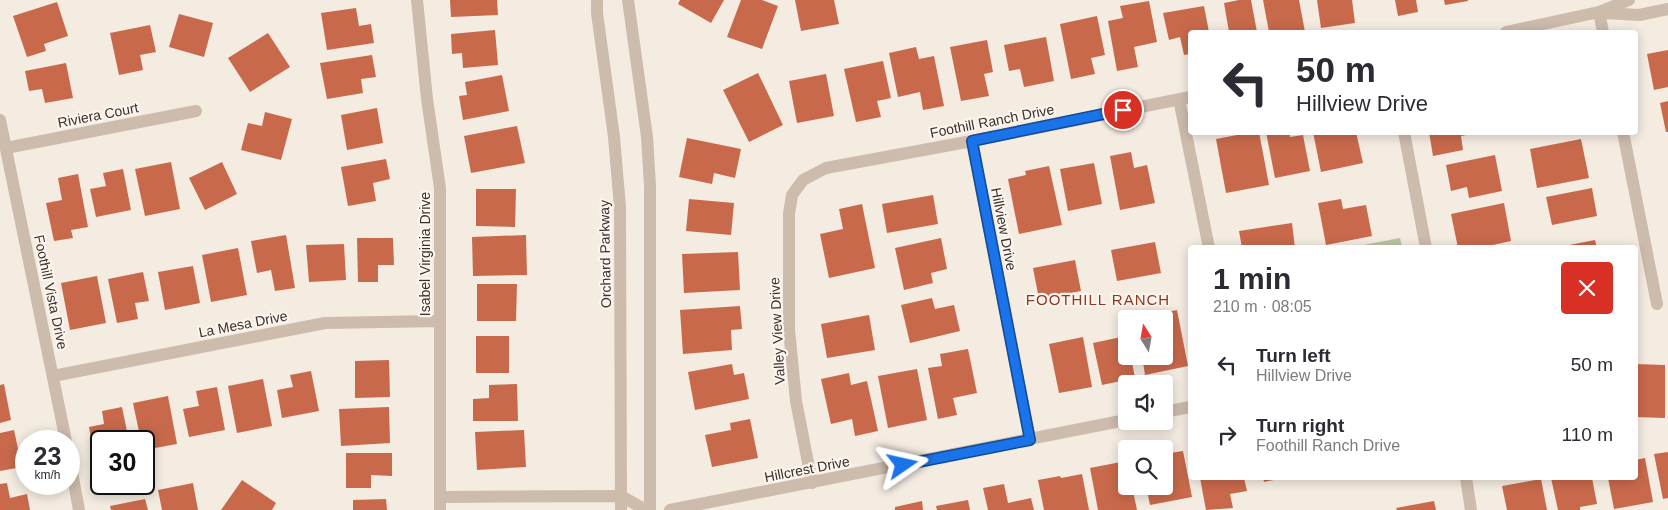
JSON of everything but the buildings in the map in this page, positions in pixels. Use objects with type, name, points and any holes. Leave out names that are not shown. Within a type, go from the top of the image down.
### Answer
[{"type":"street","name":"Isabel Virginia Drive","points":[[417,0],[427,98],[440,188],[440,504]]},
{"type":"street","name":"Orchard Parkway","points":[[596,0],[614,137],[620,207],[621,510]]},
{"type":"street","points":[[440,504],[621,496],[648,510],[650,186],[647,136],[628,0]]},
{"type":"street","points":[[1515,30],[1600,12],[1629,0]]},
{"type":"street","points":[[1600,12],[1639,14],[1668,9]]},
{"type":"street","points":[[1600,12],[1603,30]]},
{"type":"street","points":[[1185,98],[1188,117]]},
{"type":"street","name":"Foothill Ranch Drive","points":[[802,180],[826,168],[1185,98]]},
{"type":"street","name":"Riviera Court","points":[[6,148],[196,111]]},
{"type":"street","name":"Foothill Vista Drive","points":[[0,120],[64,430]]},
{"type":"street","points":[[1191,135],[1209,245]]},
{"type":"street","points":[[1405,135],[1425,245]]},
{"type":"street","points":[[1624,135],[1657,304]]},
{"type":"street","name":"Hillview Drive","points":[[972,141],[1030,440]]},
{"type":"street","name":"Valley View Drive","points":[[802,180],[792,194],[789,214],[789,329],[796,401],[812,483]]},
{"type":"street","name":"La Mesa Drive","points":[[53,376],[325,323],[440,321]]},
{"type":"street","points":[[1173,410],[1188,407]]},
{"type":"street","name":"Hillcrest Drive","points":[[670,510],[1118,422]]},
{"type":"street","points":[[1466,480],[1471,510]]},
{"type":"street","points":[[76,495],[79,510]]},
{"type":"green space","points":[[1400,238],[1402,245],[1363,245]]},
{"type":"district","name":"FOOTHILL RANCH","points":[[1098,299]]},
{"type":"route","points":[[903,465],[1030,440],[972,141],[1123,110]]}]
